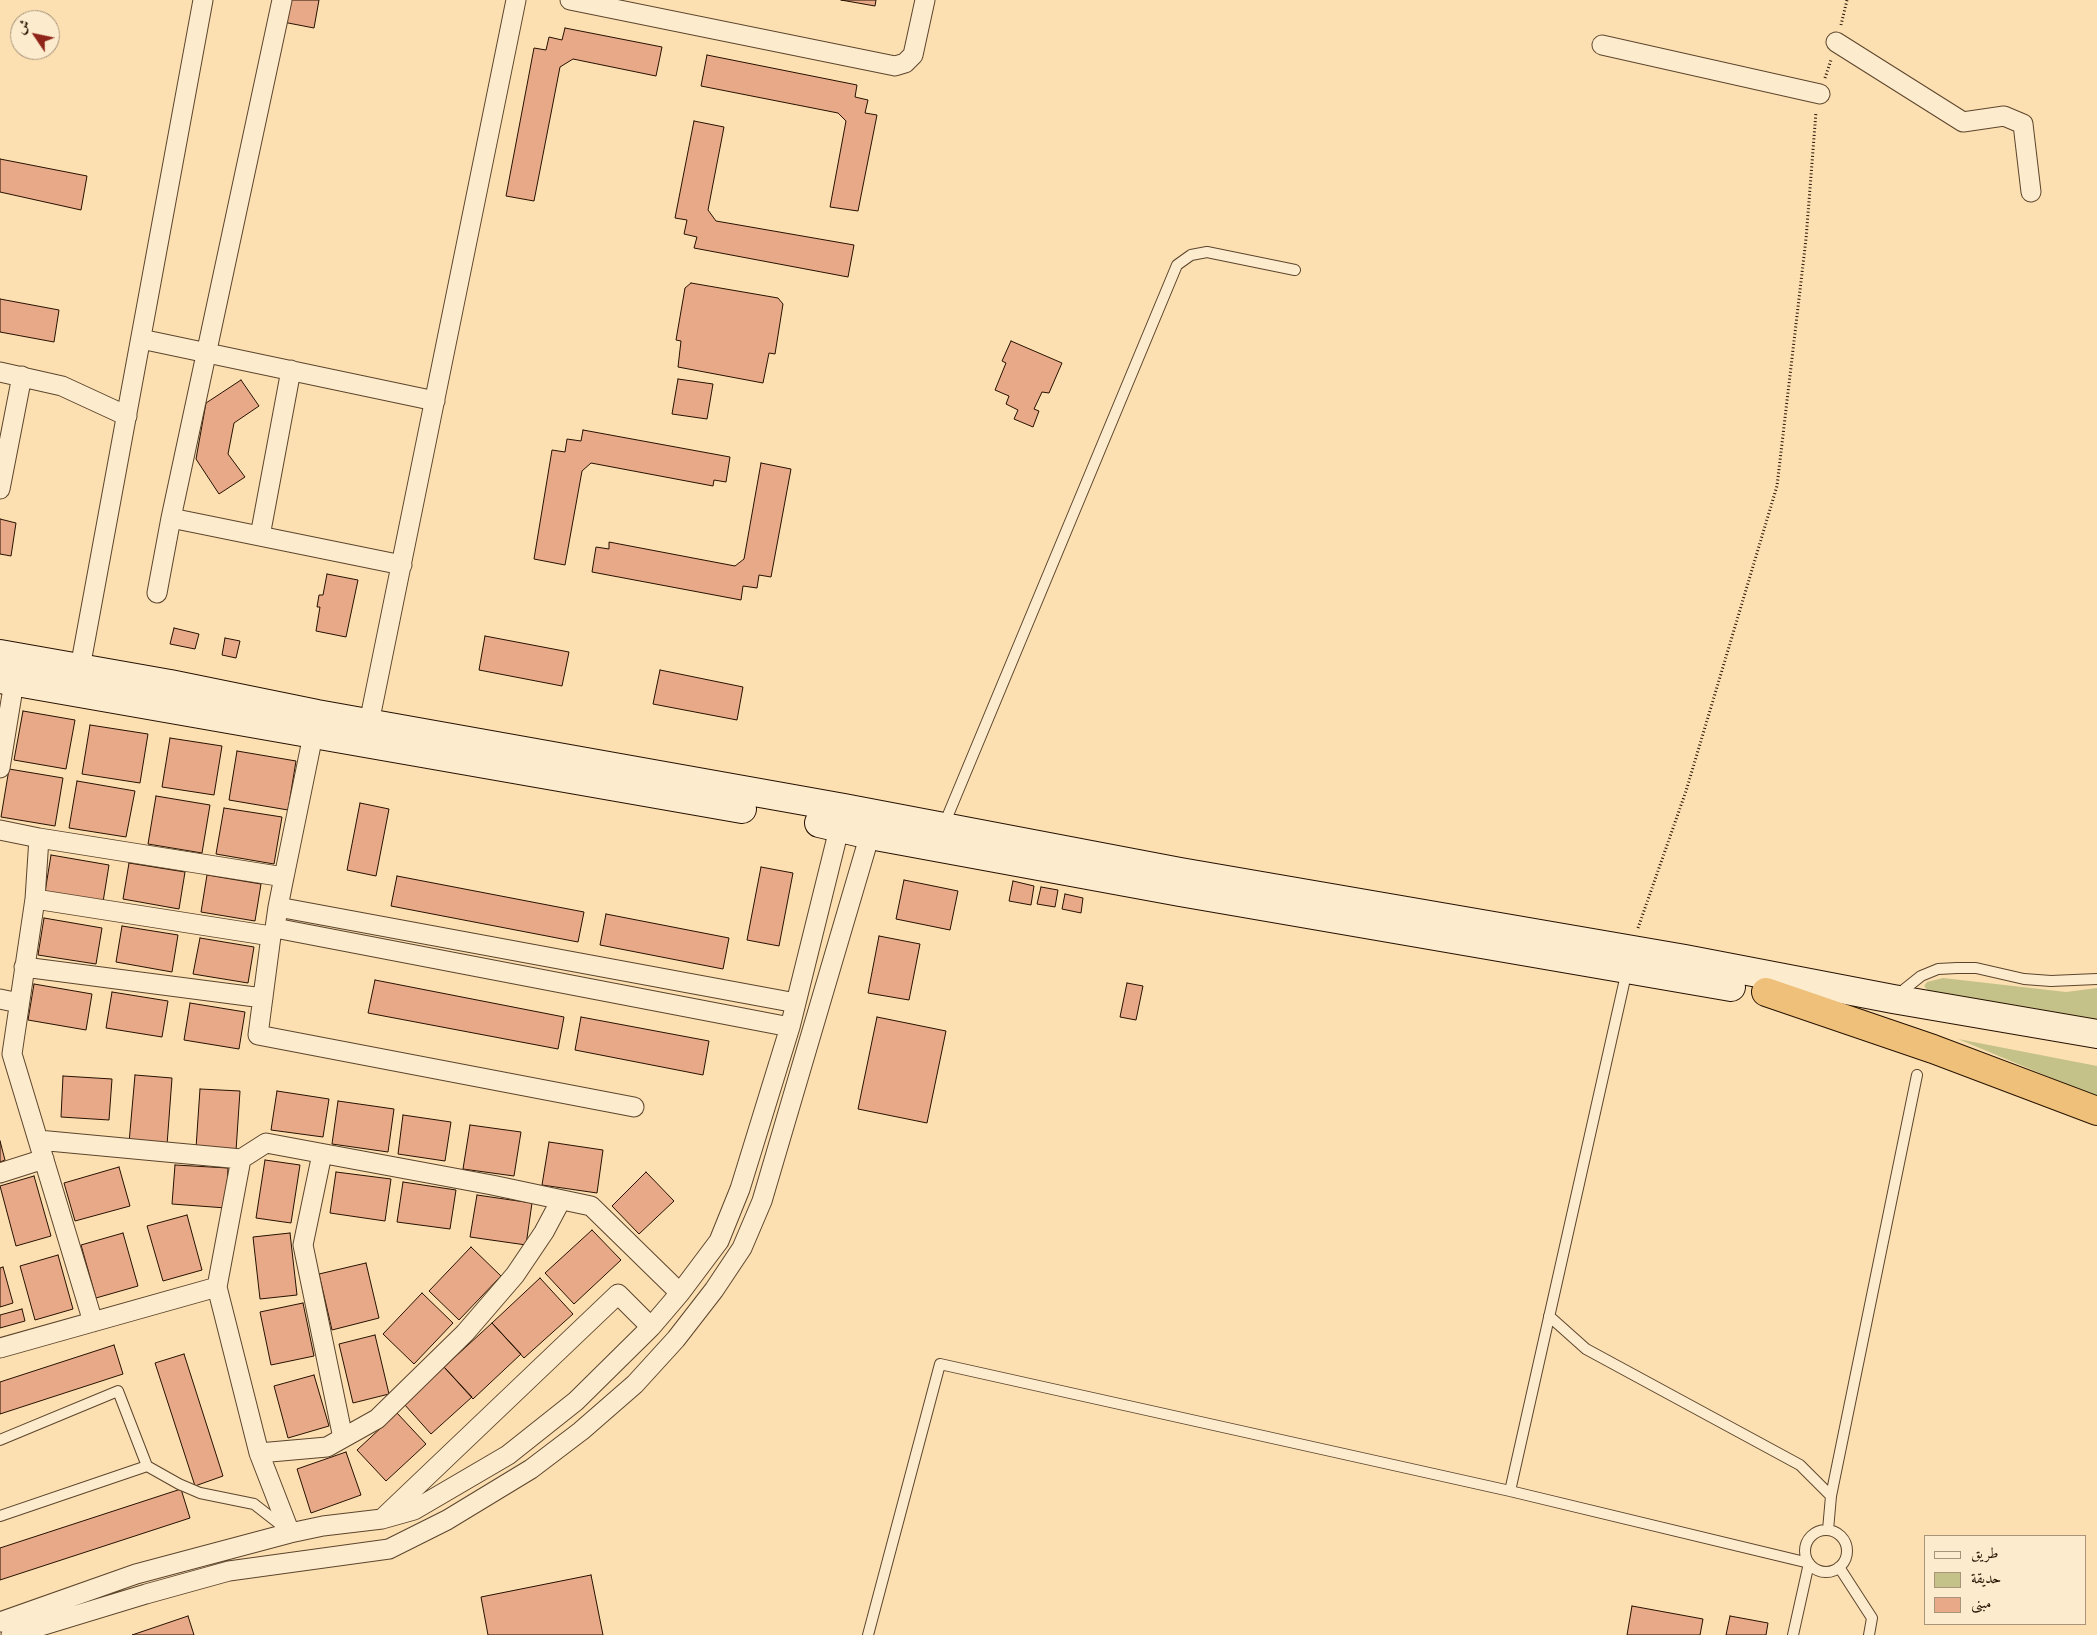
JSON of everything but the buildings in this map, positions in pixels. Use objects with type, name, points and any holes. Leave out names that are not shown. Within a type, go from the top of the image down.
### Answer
[{"type":"highway","points":[[1766,992],[1933,1049],[2097,1111]]},
{"type":"main road","points":[[0,654],[368,723],[842,817],[1190,894],[1893,999],[2097,1034]]},
{"type":"main road","points":[[7,680],[314,735],[842,817]]},
{"type":"main road","points":[[1629,959],[1766,992],[2097,1047]]},
{"type":"street","points":[[80,668],[203,0]]},
{"type":"street","points":[[157,593],[171,518],[208,353],[282,0]]},
{"type":"street","points":[[368,723],[402,565],[516,0]]},
{"type":"street","points":[[570,0],[894,66],[906,63],[913,55],[925,0]]},
{"type":"street","points":[[1836,42],[1963,122],[2004,116],[2023,124],[2031,192]]},
{"type":"street","points":[[1602,45],[1820,94]]},
{"type":"street","points":[[141,339],[435,400]]},
{"type":"street","points":[[260,536],[291,370]]},
{"type":"street","points":[[0,372],[68,389],[127,416]]},
{"type":"street","points":[[0,489],[22,376]]},
{"type":"street","points":[[171,518],[402,565]]},
{"type":"street","points":[[0,768],[7,680]]},
{"type":"street","points":[[314,735],[273,932],[258,1035],[634,1107]]},
{"type":"street","points":[[0,1622],[136,1574],[290,1533],[323,1526],[382,1519],[414,1510],[508,1455],[576,1401],[650,1327],[680,1293],[719,1241],[737,1198],[790,1027],[842,817]]},
{"type":"street","points":[[11,1635],[229,1571],[389,1549],[447,1520],[531,1469],[581,1431],[635,1384],[676,1339],[714,1290],[742,1248],[762,1201],[873,825]]},
{"type":"street","points":[[0,830],[39,838],[284,876]]},
{"type":"street","points":[[39,838],[35,899],[12,1054],[93,1322]]},
{"type":"street","points":[[35,899],[273,932],[790,1027]]},
{"type":"street","points":[[278,907],[796,1003]]},
{"type":"street","points":[[24,967],[263,998]]},
{"type":"street","points":[[0,999],[19,1002]]},
{"type":"street","points":[[38,1140],[241,1159],[266,1143],[592,1206],[680,1293]]},
{"type":"street","points":[[322,1154],[303,1245],[343,1438]]},
{"type":"street","points":[[0,1173],[44,1159]]},
{"type":"street","points":[[241,1159],[217,1287],[259,1453],[290,1533]]},
{"type":"street","points":[[259,1453],[327,1447],[378,1419],[465,1333],[515,1276],[544,1232],[561,1200]]},
{"type":"street","points":[[0,1348],[217,1287]]},
{"type":"street","points":[[382,1519],[618,1294],[650,1327]]},
{"type":"lane","points":[[941,838],[1177,265],[1191,255],[1207,252],[1295,270]]},
{"type":"lane","points":[[1510,1491],[1629,959]]},
{"type":"lane","points":[[1893,999],[1921,976],[1938,969],[1976,968],[2024,979],[2051,982],[2097,979]]},
{"type":"lane","points":[[1828,1530],[1831,1496],[1917,1075]]},
{"type":"lane","points":[[1549,1316],[1586,1349],[1800,1465],[1831,1496]]},
{"type":"lane","points":[[868,1635],[940,1364],[1510,1491],[1809,1562]]},
{"type":"lane","points":[[0,1440],[118,1391],[147,1466],[179,1484],[200,1493],[254,1504],[290,1533]]},
{"type":"lane","points":[[0,1516],[147,1466]]},
{"type":"lane","points":[[1828,1530],[1840,1536],[1846,1548],[1846,1555],[1839,1567],[1826,1571],[1813,1567],[1809,1562],[1806,1556],[1806,1543],[1815,1533],[1828,1530]]},
{"type":"lane","points":[[1793,1635],[1809,1562]]},
{"type":"lane","points":[[1839,1567],[1872,1618],[1868,1635]]},
{"type":"path","points":[[1629,959],[1686,790],[1777,486],[1806,239],[1817,106],[1847,0]]},
{"type":"green space","points":[[1943,978],[2066,992],[2097,988],[2097,1020],[1929,992],[1924,986],[1927,982]]},
{"type":"green space","points":[[1958,1039],[2097,1066],[2097,1097]]}]
